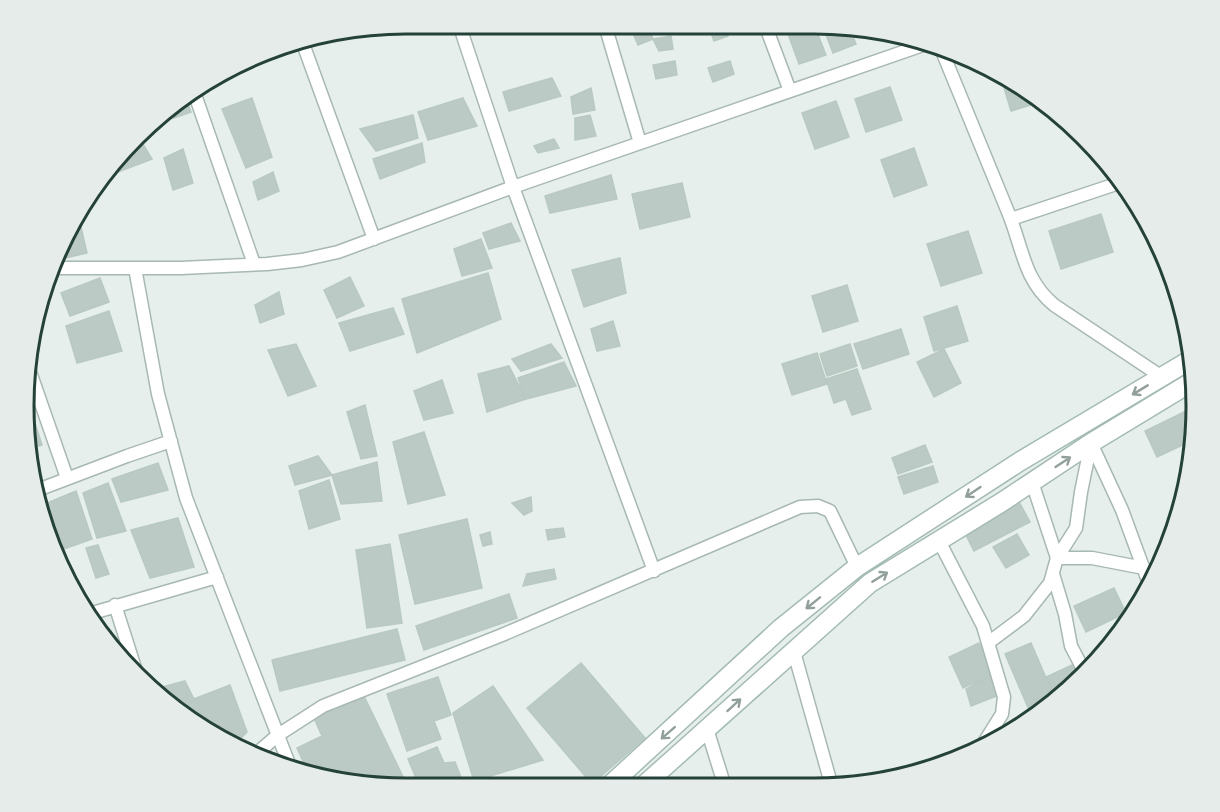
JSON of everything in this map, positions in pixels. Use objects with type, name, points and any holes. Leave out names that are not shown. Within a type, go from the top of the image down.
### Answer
[{"type":"main road","points":[[618,778],[781,628],[857,567],[1019,462],[1183,364]]},
{"type":"main road","points":[[652,778],[870,583],[1091,443],[1185,389]]},
{"type":"street","points":[[462,34],[513,187],[654,571]]},
{"type":"street","points":[[607,34],[640,143]]},
{"type":"street","points":[[769,34],[790,91]]},
{"type":"street","points":[[61,268],[254,264],[311,258],[338,252],[513,187],[914,48]]},
{"type":"street","points":[[305,49],[374,238]]},
{"type":"street","points":[[945,59],[1011,219],[1031,279],[1041,294],[1162,377]]},
{"type":"street","points":[[197,99],[254,264]]},
{"type":"street","points":[[1011,219],[1113,185]]},
{"type":"street","points":[[135,268],[158,394],[186,498],[287,758]]},
{"type":"street","points":[[35,386],[67,478]]},
{"type":"street","points":[[44,487],[171,441]]},
{"type":"street","points":[[988,643],[1024,616],[1050,583],[1057,558],[1076,528],[1091,443]]},
{"type":"street","points":[[1091,443],[1122,510],[1146,572]]},
{"type":"street","points":[[1032,482],[1057,558]]},
{"type":"street","points":[[263,748],[278,735],[322,706],[501,635],[800,507],[818,506],[830,511],[857,567]]},
{"type":"street","points":[[939,541],[983,627],[988,643],[1004,697],[998,729]]},
{"type":"street","points":[[1057,558],[1092,558],[1146,573]]},
{"type":"street","points":[[1053,574],[1071,646],[1081,665]]},
{"type":"street","points":[[97,611],[217,577]]},
{"type":"street","points":[[115,605],[131,656]]},
{"type":"street","points":[[794,652],[829,777]]},
{"type":"street","points":[[707,729],[722,778]]},
{"type":"building","points":[[633,34],[651,34],[653,39],[638,45]]},
{"type":"building","points":[[712,34],[727,34],[728,36],[714,41]]},
{"type":"building","points":[[788,34],[818,34],[826,55],[799,64]]},
{"type":"building","points":[[826,34],[853,37],[856,44],[833,53]]},
{"type":"building","points":[[671,36],[673,49],[659,51],[653,39]]},
{"type":"building","points":[[675,61],[677,75],[656,79],[653,65]]},
{"type":"building","points":[[730,61],[734,74],[713,82],[708,68]]},
{"type":"building","points":[[552,78],[561,96],[509,111],[503,92]]},
{"type":"building","points":[[1004,86],[1031,105],[1011,111]]},
{"type":"building","points":[[890,87],[902,120],[866,132],[855,99]]},
{"type":"building","points":[[591,88],[595,110],[573,114],[571,97]]},
{"type":"building","points":[[252,98],[272,157],[246,168],[222,109]]},
{"type":"building","points":[[463,98],[477,126],[428,140],[418,112]]},
{"type":"building","points":[[836,101],[849,137],[815,149],[802,113]]},
{"type":"building","points":[[188,105],[191,112],[174,116]]},
{"type":"building","points":[[413,115],[418,138],[376,151],[360,129]]},
{"type":"building","points":[[590,115],[596,136],[575,140],[575,118]]},
{"type":"building","points":[[554,139],[559,148],[538,153],[534,146]]},
{"type":"building","points":[[143,143],[152,159],[118,172]]},
{"type":"building","points":[[422,143],[425,162],[380,179],[373,159]]},
{"type":"building","points":[[914,148],[927,185],[894,197],[881,160]]},
{"type":"building","points":[[183,149],[193,183],[173,190],[164,158]]},
{"type":"building","points":[[273,172],[279,191],[258,200],[253,182]]},
{"type":"building","points":[[611,175],[617,199],[550,213],[545,196]]},
{"type":"building","points":[[682,183],[690,217],[640,229],[632,194]]},
{"type":"building","points":[[1101,214],[1113,252],[1061,269],[1049,231]]},
{"type":"building","points":[[511,223],[520,241],[489,249],[483,233]]},
{"type":"building","points":[[81,226],[87,253],[66,258]]},
{"type":"building","points":[[968,231],[982,273],[941,286],[927,244]]},
{"type":"building","points":[[481,239],[492,268],[462,276],[454,249]]},
{"type":"building","points":[[620,258],[626,293],[584,307],[572,270]]},
{"type":"building","points":[[488,273],[501,319],[417,353],[402,299]]},
{"type":"building","points":[[350,277],[364,306],[337,318],[324,290]]},
{"type":"building","points":[[100,278],[109,302],[70,316],[61,293]]},
{"type":"building","points":[[847,285],[858,321],[823,332],[812,296]]},
{"type":"building","points":[[279,292],[284,314],[260,323],[255,305]]},
{"type":"building","points":[[957,306],[968,341],[934,351],[924,317]]},
{"type":"building","points":[[393,308],[404,334],[350,351],[339,323]]},
{"type":"building","points":[[109,311],[122,351],[77,363],[66,326]]},
{"type":"building","points":[[613,321],[620,346],[597,351],[591,329]]},
{"type":"building","points":[[901,329],[909,354],[863,369],[854,344]]},
{"type":"building","points":[[296,344],[316,386],[288,396],[268,350]]},
{"type":"building","points":[[551,344],[562,358],[521,371],[512,359]]},
{"type":"building","points":[[850,344],[857,366],[827,376],[820,354]]},
{"type":"building","points":[[944,349],[961,383],[934,397],[917,362]]},
{"type":"building","points":[[817,353],[827,384],[792,395],[782,364]]},
{"type":"building","points":[[564,362],[576,386],[526,399],[518,378]]},
{"type":"building","points":[[509,366],[526,399],[487,412],[478,374]]},
{"type":"building","points":[[857,369],[871,409],[852,415],[846,399],[834,403],[826,379]]},
{"type":"building","points":[[442,380],[453,413],[424,420],[414,391]]},
{"type":"building","points":[[365,405],[377,456],[361,459],[347,412]]},
{"type":"building","points":[[1186,411],[1183,445],[1157,457],[1145,431]]},
{"type":"building","points":[[35,422],[42,445],[37,447]]},
{"type":"building","points":[[424,432],[445,495],[408,504],[393,442]]},
{"type":"building","points":[[925,445],[932,462],[898,474],[892,458]]},
{"type":"building","points":[[318,456],[332,475],[295,485],[289,466]]},
{"type":"building","points":[[377,462],[382,501],[341,504],[332,475]]},
{"type":"building","points":[[158,463],[168,490],[121,502],[112,479]]},
{"type":"building","points":[[933,466],[938,482],[904,494],[898,477]]},
{"type":"building","points":[[329,480],[340,519],[309,529],[299,491]]},
{"type":"building","points":[[108,483],[126,531],[97,538],[83,493]]},
{"type":"building","points":[[76,491],[92,539],[64,549],[47,503]]},
{"type":"building","points":[[531,497],[532,511],[524,515],[512,503]]},
{"type":"building","points":[[1017,498],[1030,522],[974,551],[962,527]]},
{"type":"building","points":[[178,518],[194,567],[150,578],[131,530]]},
{"type":"building","points":[[467,519],[482,588],[415,604],[399,535]]},
{"type":"building","points":[[563,528],[565,537],[548,540],[546,530]]},
{"type":"building","points":[[490,532],[492,544],[483,546],[480,535]]},
{"type":"building","points":[[1017,534],[1029,555],[1006,568],[993,547]]},
{"type":"building","points":[[390,544],[402,623],[367,628],[356,550]]},
{"type":"building","points":[[98,545],[109,574],[96,578],[86,548]]},
{"type":"building","points":[[554,569],[556,579],[523,586],[527,574]]},
{"type":"building","points":[[1114,588],[1124,610],[1120,616],[1086,632],[1074,606]]},
{"type":"building","points":[[509,594],[517,618],[424,650],[416,626]]},
{"type":"building","points":[[397,629],[405,660],[280,691],[272,660]]},
{"type":"building","points":[[979,643],[993,674],[963,688],[949,657]]},
{"type":"building","points":[[1031,643],[1052,691],[1029,709],[1005,654]]},
{"type":"building","points":[[581,663],[645,738],[599,778],[587,778],[527,708]]},
{"type":"building","points":[[1072,665],[1075,671],[1052,691],[1046,677]]},
{"type":"building","points":[[993,674],[999,695],[971,706],[966,689]]},
{"type":"building","points":[[438,677],[451,715],[434,721],[441,739],[407,751],[387,694]]},
{"type":"building","points":[[185,681],[194,699],[230,685],[247,732],[241,738],[220,728],[163,687]]},
{"type":"building","points":[[493,686],[543,760],[484,778],[473,778],[453,713]]},
{"type":"building","points":[[363,694],[404,778],[358,774],[304,763],[297,748],[322,736],[314,718]]},
{"type":"building","points":[[437,747],[444,763],[455,762],[461,778],[416,778],[408,759]]}]
